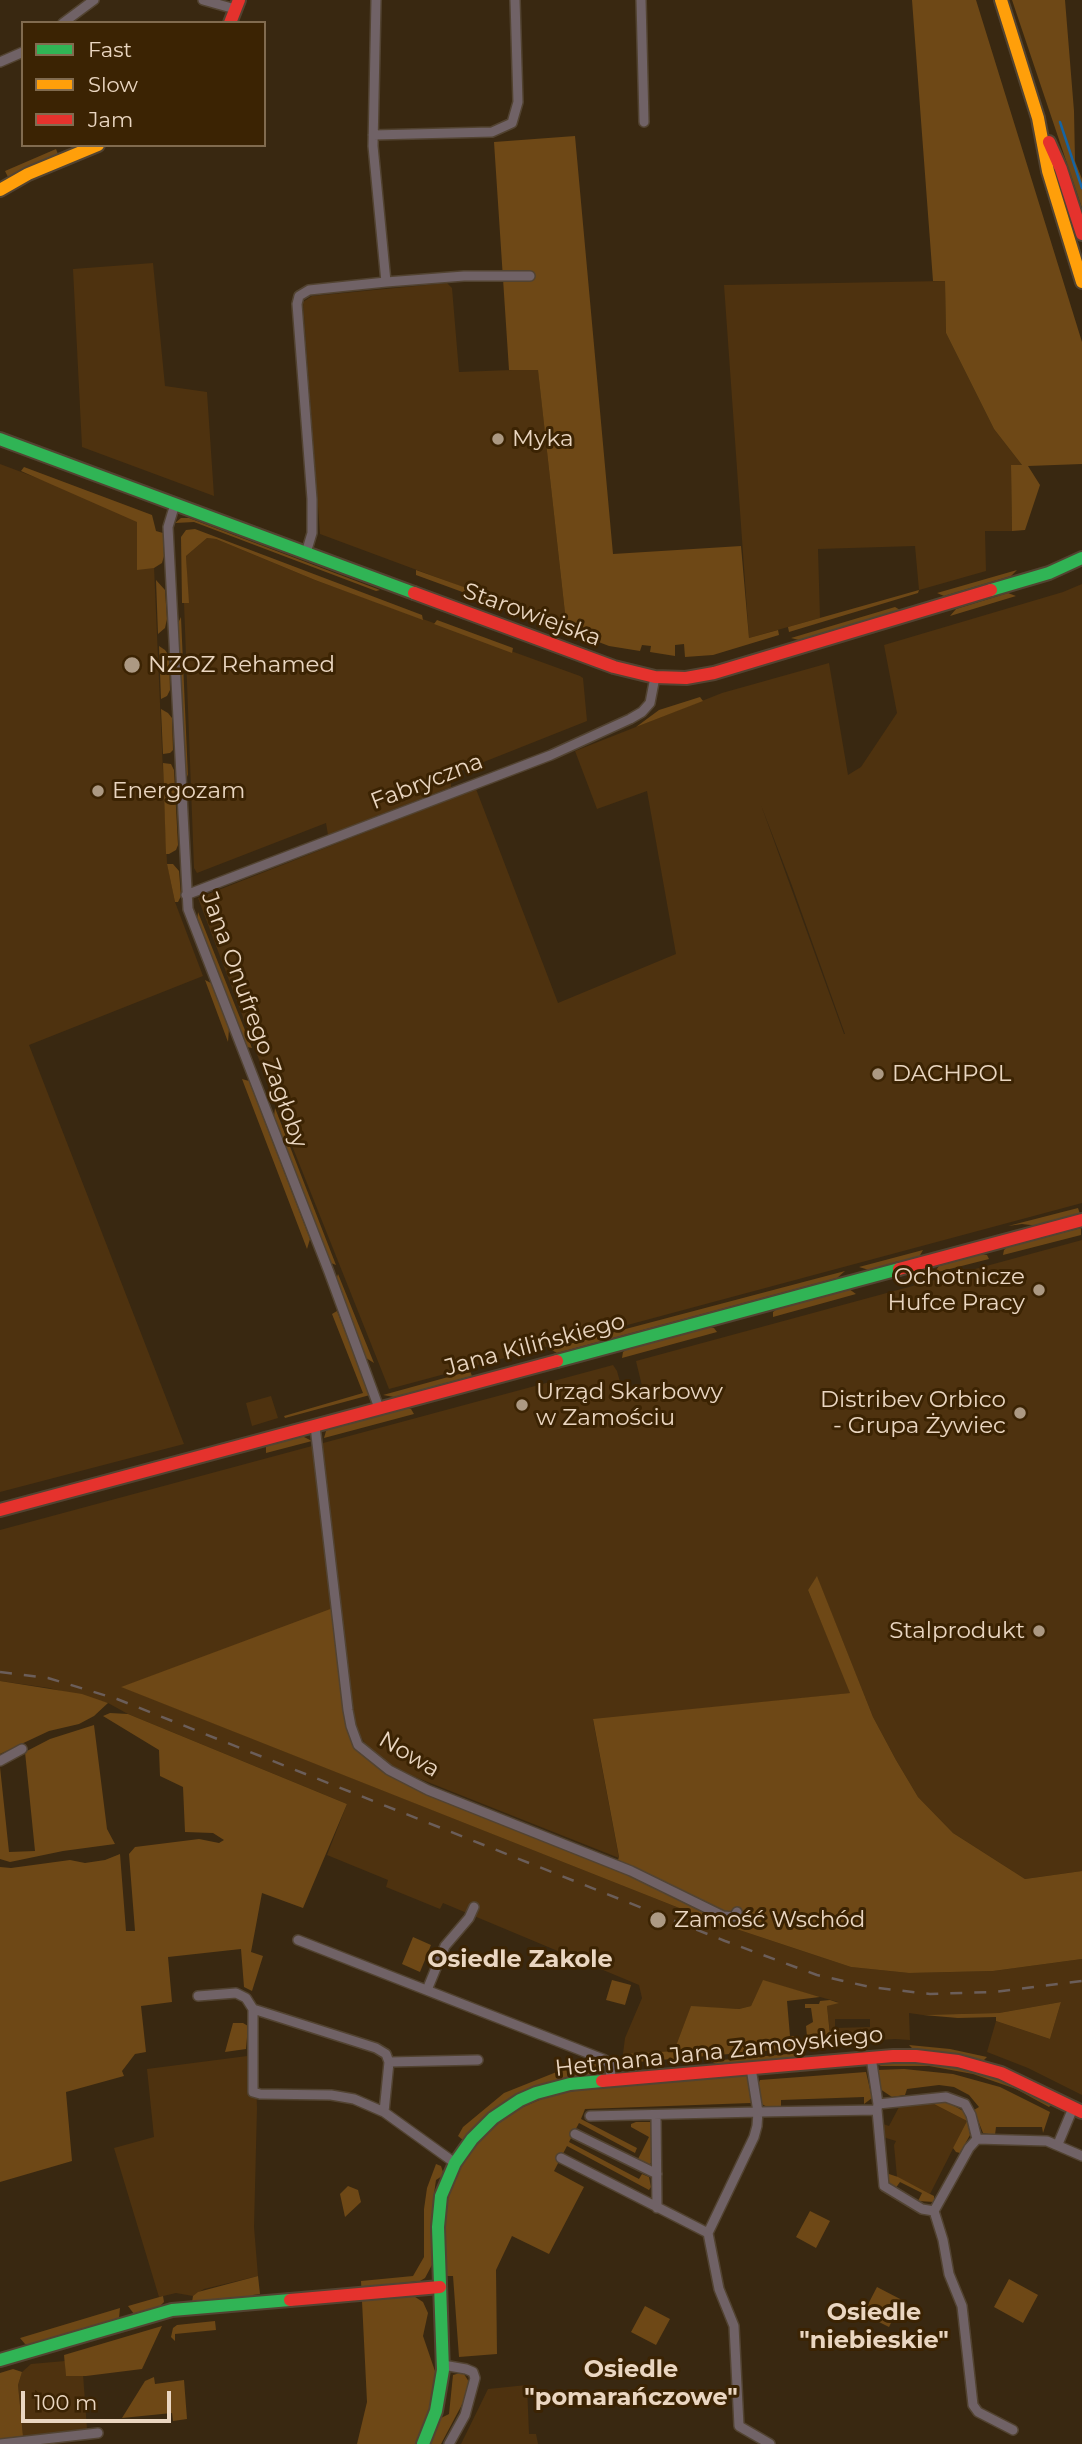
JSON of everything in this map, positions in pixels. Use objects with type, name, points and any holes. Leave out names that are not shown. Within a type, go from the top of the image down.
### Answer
[{"type":"main road","points":[[1000,0],[1038,118],[1061,169],[1082,233]]},
{"type":"main road","points":[[231,21],[237,4]]},
{"type":"main road","points":[[1038,118],[1048,171],[1082,282]]},
{"type":"main road","points":[[0,190],[28,174],[93,147]]},
{"type":"main road","name":"Starowiejska","points":[[0,439],[614,667],[655,677],[687,678],[714,673],[1062,568],[1082,558]]},
{"type":"main road","name":"Starowiejska","points":[[1062,568],[1082,568]]},
{"type":"main road","name":"Jana Kilińskiego","points":[[0,1510],[1082,1220]]},
{"type":"main road","name":"Hetmana Jana Zamoyskiego","points":[[423,2444],[436,2411],[443,2365],[439,2209],[443,2191],[455,2163],[478,2132],[520,2100],[555,2087],[611,2080],[871,2057],[916,2056],[958,2061],[1010,2077],[1077,2110]]},
{"type":"main road","points":[[0,2360],[164,2311],[440,2287]]},
{"type":"street","points":[[65,21],[94,0]]},
{"type":"street","points":[[203,0],[237,4]]},
{"type":"street","points":[[376,0],[373,135],[386,282]]},
{"type":"street","points":[[373,135],[492,132],[513,124],[518,102],[514,0]]},
{"type":"street","points":[[641,0],[644,122]]},
{"type":"street","points":[[0,62],[21,53]]},
{"type":"street","points":[[306,553],[312,533],[312,499],[296,304],[299,296],[309,290],[386,282],[464,276],[530,276]]},
{"type":"street","name":"Jana Onufrego Zagłoby","points":[[175,505],[168,527],[186,895],[192,922],[329,1272],[379,1408]]},
{"type":"street","name":"Fabryczna","points":[[186,895],[551,755],[630,719],[650,703],[655,677]]},
{"type":"street","name":"Nowa","points":[[315,1426],[348,1710],[353,1734],[359,1745],[389,1770],[428,1790],[631,1871],[723,1916],[734,1917],[737,1912]]},
{"type":"street","points":[[0,1761],[22,1749]]},
{"type":"street","points":[[427,1990],[445,1946],[474,1908]]},
{"type":"street","points":[[298,1940],[603,2059],[610,2064],[611,2080]]},
{"type":"street","points":[[198,1996],[236,1993],[246,1998],[253,2008],[253,2092],[339,2096],[361,2101],[384,2112],[455,2163]]},
{"type":"street","points":[[253,2008],[376,2048],[386,2054],[389,2063],[384,2112]]},
{"type":"street","points":[[871,2057],[884,2186],[925,2210],[934,2211]]},
{"type":"street","points":[[389,2063],[478,2060]]},
{"type":"street","points":[[751,2068],[758,2112],[757,2126],[708,2233],[719,2289],[734,2326],[739,2426],[770,2444]]},
{"type":"street","points":[[590,2116],[877,2107],[939,2096],[953,2098],[965,2104],[978,2139]]},
{"type":"street","points":[[1058,2144],[1077,2110]]},
{"type":"street","points":[[656,2115],[657,2208]]},
{"type":"street","points":[[575,2134],[657,2174]]},
{"type":"street","points":[[1013,2430],[978,2412],[973,2404],[962,2306],[949,2274],[934,2211],[969,2148],[978,2139],[1041,2141],[1058,2144],[1082,2156]]},
{"type":"street","points":[[561,2158],[708,2233]]},
{"type":"street","points":[[443,2365],[466,2368],[473,2372],[475,2378],[465,2415],[449,2444]]},
{"type":"street","points":[[0,2444],[98,2433]]},
{"type":"shaded area","points":[[912,0],[976,0],[1082,342],[1082,464],[1028,466],[1040,485],[1025,530],[1012,531],[1011,465],[1022,465],[994,429],[946,333],[945,281],[933,281]]},
{"type":"shaded area","points":[[1012,0],[1065,0],[1074,111],[1075,161],[1082,179],[1082,208]]},
{"type":"shaded area","points":[[575,136],[613,554],[741,546],[749,638],[778,630],[779,635],[713,655],[685,657],[684,644],[675,645],[675,656],[650,652],[651,646],[642,645],[640,651],[609,646],[596,641],[598,634],[587,631],[587,638],[567,631],[538,370],[509,370],[494,142]]},
{"type":"shaded area","points":[[56,149],[58,154],[8,177],[5,171]]},
{"type":"shaded area","points":[[153,263],[165,386],[207,392],[214,496],[82,447],[73,269]]},
{"type":"shaded area","points":[[945,281],[946,333],[994,429],[1022,465],[1011,466],[1012,531],[985,531],[986,571],[919,590],[915,546],[818,549],[820,618],[749,638],[724,285]]},
{"type":"shaded area","points":[[447,283],[452,288],[459,372],[538,369],[567,631],[537,620],[538,615],[320,534],[303,302],[312,296]]},
{"type":"shaded area","points":[[0,464],[152,521],[167,863],[175,902],[203,976],[29,1045],[184,1444],[0,1492]]},
{"type":"shaded area","points":[[24,467],[152,515],[156,531],[163,533],[162,563],[154,568],[137,570],[137,522],[21,471]]},
{"type":"shaded area","points":[[181,518],[189,518],[380,590],[376,591],[194,522],[175,523]]},
{"type":"shaded area","points":[[195,529],[422,615],[423,620],[315,580],[216,539],[207,538],[186,556],[189,603],[182,603],[181,537],[186,530]]},
{"type":"shaded area","points":[[207,538],[216,539],[315,580],[580,676],[583,678],[587,721],[451,775],[451,787],[328,835],[326,823],[197,873],[194,868],[184,603],[188,602],[186,556]]},
{"type":"shaded area","points":[[416,570],[489,596],[487,601],[416,575]]},
{"type":"shaded area","points":[[1017,570],[1011,576],[944,596],[937,593]]},
{"type":"shaded area","points":[[156,580],[165,590],[167,619],[165,628],[158,634]]},
{"type":"shaded area","points":[[1082,584],[1082,1203],[389,1389],[283,1123],[198,898],[476,789],[558,1003],[676,954],[647,791],[597,809],[575,751],[722,693],[829,663],[848,775],[861,767],[897,713],[884,645]],"holes":[[[761,805],[791,883],[845,1034]]]},
{"type":"shaded area","points":[[919,590],[918,593],[789,632],[788,627]]},
{"type":"shaded area","points":[[1008,593],[1016,596],[950,616],[956,609]]},
{"type":"shaded area","points":[[895,607],[900,610],[799,640],[791,638]]},
{"type":"shaded area","points":[[181,617],[188,777],[185,769],[178,623]]},
{"type":"shaded area","points":[[437,620],[513,648],[512,653],[434,624]]},
{"type":"shaded area","points":[[159,646],[169,656],[170,690],[167,696],[161,699]]},
{"type":"shaded area","points":[[700,697],[703,701],[636,727],[659,710]]},
{"type":"shaded area","points":[[161,709],[172,718],[173,750],[163,754]]},
{"type":"shaded area","points":[[163,763],[171,764],[174,770],[178,845],[176,850],[169,854],[166,854]]},
{"type":"shaded area","points":[[167,864],[173,864],[179,871],[181,896],[178,902],[175,902]]},
{"type":"shaded area","points":[[198,912],[252,1048],[247,1047],[197,921]]},
{"type":"shaded area","points":[[205,980],[211,983],[229,1029],[228,1042]]},
{"type":"shaded area","points":[[242,1079],[249,1081],[310,1239],[307,1249]]},
{"type":"shaded area","points":[[275,1108],[336,1265],[331,1263],[274,1116]]},
{"type":"shaded area","points":[[1078,1208],[1080,1214],[1039,1226],[1008,1226]]},
{"type":"shaded area","points":[[1081,1228],[1081,1235],[1003,1255],[1007,1247]]},
{"type":"shaded area","points":[[1082,1240],[1082,1871],[1025,1879],[953,1833],[918,1797],[873,1717],[817,1577],[808,1590],[851,1693],[593,1720],[619,1858],[405,1773],[387,1764],[368,1748],[357,1731],[351,1703],[341,1606],[122,1687],[712,1921],[851,1967],[909,1973],[993,1971],[1082,1959],[1082,2095],[1028,2068],[987,2052],[996,2021],[1050,2039],[1061,2002],[999,2013],[909,2013],[910,2040],[831,2043],[827,2006],[838,2002],[763,1981],[751,2006],[739,2009],[691,2007],[674,2051],[623,2054],[625,2038],[642,1998],[639,1985],[443,1903],[440,1909],[386,1887],[388,1880],[327,1855],[347,1804],[128,1714],[108,1703],[49,1688],[0,1681],[0,1530],[613,1365],[622,1389],[642,1386],[636,1361]],"holes":[[[835,2019],[870,2019],[870,2027],[835,2028]]]},
{"type":"shaded area","points":[[923,1250],[919,1257],[869,1270],[859,1267]]},
{"type":"shaded area","points":[[981,1254],[987,1255],[989,1259],[934,1273],[939,1266]]},
{"type":"shaded area","points":[[845,1271],[837,1278],[557,1353],[550,1349]]},
{"type":"shaded area","points":[[338,1274],[374,1363],[366,1358],[336,1280]]},
{"type":"shaded area","points":[[849,1289],[856,1294],[773,1317],[773,1312],[777,1309]]},
{"type":"shaded area","points":[[337,1311],[370,1395],[285,1418],[284,1416],[363,1393],[332,1314]]},
{"type":"shaded area","points":[[709,1327],[717,1332],[622,1358],[627,1349]]},
{"type":"shaded area","points":[[470,1371],[472,1376],[394,1397],[383,1395]]},
{"type":"shaded area","points":[[271,1396],[278,1418],[252,1426],[246,1403]]},
{"type":"shaded area","points":[[406,1408],[411,1409],[414,1414],[324,1438],[326,1431],[331,1428]]},
{"type":"shaded area","points":[[302,1436],[312,1441],[266,1453],[266,1447],[271,1444]]},
{"type":"shaded area","points":[[817,1576],[873,1717],[918,1797],[953,1833],[1025,1879],[1082,1871],[1082,1959],[993,1971],[909,1973],[851,1967],[712,1921],[121,1687],[333,1608],[360,1752],[398,1779],[615,1868],[619,1857],[593,1719],[850,1693],[808,1590]]},
{"type":"shaded area","points":[[0,1681],[82,1694],[108,1703],[94,1716],[79,1724],[49,1731],[0,1754]]},
{"type":"shaded area","points":[[110,1713],[128,1714],[347,1804],[303,1908],[262,1893],[251,1952],[263,1956],[252,1991],[244,1987],[241,1949],[168,1957],[172,2002],[141,2006],[146,2052],[135,2054],[122,2071],[124,2076],[66,2092],[72,2161],[0,2182],[0,1867],[70,1860],[85,1863],[120,1854],[126,1931],[135,1931],[129,1854],[135,1847],[199,1839],[219,1843],[224,1840],[213,1833],[185,1832],[183,1787],[160,1776],[159,1750],[103,1716]]},
{"type":"shaded area","points":[[94,1725],[107,1829],[115,1844],[10,1862],[0,1859],[0,1767],[9,1852],[35,1851],[25,1752],[50,1739]]},
{"type":"shaded area","points":[[413,1937],[431,1945],[420,1972],[402,1964]]},
{"type":"shaded area","points":[[612,1980],[631,1985],[625,2005],[606,2000]]},
{"type":"shaded area","points":[[763,1980],[820,1997],[787,2001],[790,2036],[798,2036],[799,2048],[614,2064],[615,2057],[623,2058],[623,2054],[674,2051],[691,2006],[739,2009],[751,2006]]},
{"type":"shaded area","points":[[820,2001],[839,2003],[827,2006],[831,2045],[808,2047],[806,2026],[813,2022],[811,2008],[805,2008],[805,2004],[819,2004]]},
{"type":"shaded area","points":[[1061,2002],[1050,2039],[996,2021],[996,2017],[923,2015],[999,2013]]},
{"type":"shaded area","points":[[233,2023],[248,2026],[246,2049],[225,2052]]},
{"type":"shaded area","points":[[909,2045],[950,2049],[987,2057],[983,2061],[950,2053],[914,2050]]},
{"type":"shaded area","points":[[799,2053],[795,2058],[718,2065],[711,2061]]},
{"type":"shaded area","points":[[255,2055],[257,2108],[254,2227],[258,2276],[204,2289],[193,2296],[176,2293],[159,2297],[114,2148],[154,2137],[147,2069]]},
{"type":"shaded area","points":[[588,2058],[604,2064],[602,2073],[557,2081],[518,2095],[494,2109],[463,2140],[458,2136],[463,2127],[504,2093],[559,2071],[582,2065]]},
{"type":"shaded area","points":[[909,2061],[954,2066],[995,2077],[1052,2104],[1049,2107],[1016,2089],[973,2074],[929,2066],[879,2066],[886,2062]]},
{"type":"shaded area","points":[[904,2069],[953,2074],[1000,2087],[1050,2112],[1043,2133],[1042,2127],[996,2127],[995,2135],[983,2133],[974,2110],[979,2107],[969,2095],[954,2087],[939,2085],[907,2089],[905,2095],[892,2097],[880,2089],[877,2070]]},
{"type":"shaded area","points":[[866,2072],[872,2098],[864,2104],[864,2097],[781,2100],[781,2106],[767,2107],[760,2103],[760,2080]]},
{"type":"shaded area","points":[[747,2075],[751,2103],[585,2109],[581,2119],[637,2148],[635,2153],[579,2123],[569,2142],[639,2179],[642,2174],[649,2177],[651,2187],[649,2190],[567,2146],[554,2171],[584,2187],[549,2254],[512,2236],[496,2270],[497,2354],[459,2357],[453,2276],[446,2276],[444,2237],[447,2200],[463,2162],[483,2136],[514,2111],[553,2094],[610,2086]]},
{"type":"shaded area","points":[[930,2102],[967,2121],[930,2194],[897,2177],[894,2145],[896,2141],[883,2137],[883,2124],[889,2126],[899,2107]]},
{"type":"shaded area","points":[[930,2102],[949,2103],[965,2112],[967,2119],[970,2135],[960,2153],[953,2148],[967,2121]]},
{"type":"shaded area","points":[[652,2122],[653,2161],[649,2165],[637,2161],[649,2137],[631,2127],[631,2124]]},
{"type":"shaded area","points":[[436,2164],[441,2166],[443,2172],[436,2180],[433,2201],[433,2263],[425,2278],[410,2282],[412,2295],[423,2302],[428,2313],[423,2336],[437,2377],[429,2414],[417,2444],[357,2444],[367,2402],[361,2281],[413,2276],[424,2257],[424,2209],[427,2188]]},
{"type":"shaded area","points":[[886,2173],[934,2196],[934,2202],[918,2201],[922,2193],[900,2182],[895,2189],[887,2182]]},
{"type":"shaded area","points":[[348,2186],[358,2190],[361,2202],[345,2217],[340,2194]]},
{"type":"shaded area","points":[[810,2211],[830,2221],[816,2248],[796,2237]]},
{"type":"shaded area","points":[[258,2276],[260,2294],[253,2295],[253,2298],[192,2302],[193,2296],[198,2292]]},
{"type":"shaded area","points":[[1009,2279],[1038,2295],[1023,2323],[994,2307]]},
{"type":"shaded area","points":[[877,2287],[902,2300],[889,2327],[863,2314]]},
{"type":"shaded area","points":[[163,2296],[164,2302],[160,2306],[134,2314],[128,2306]]},
{"type":"shaded area","points":[[645,2306],[670,2319],[656,2345],[631,2332]]},
{"type":"shaded area","points":[[120,2308],[119,2318],[30,2345],[20,2338]]},
{"type":"shaded area","points":[[215,2321],[216,2330],[175,2334],[175,2341],[171,2337],[173,2328],[177,2325]]},
{"type":"shaded area","points":[[162,2326],[142,2369],[66,2376],[64,2355]]},
{"type":"shaded area","points":[[65,2361],[66,2376],[83,2374],[87,2429],[23,2436],[18,2385],[22,2372],[31,2364]]},
{"type":"shaded area","points":[[13,2369],[22,2372],[18,2385],[23,2436],[0,2439],[0,2373]]},
{"type":"shaded area","points":[[464,2374],[469,2382],[466,2397],[441,2444],[431,2444],[439,2419],[449,2414],[453,2375]]},
{"type":"shaded area","points":[[154,2377],[155,2384],[184,2380],[187,2419],[173,2421],[172,2413],[122,2418],[145,2381]]},
{"type":"shaded area","points":[[527,2385],[529,2434],[536,2434],[538,2444],[461,2444],[488,2389]]},
{"type":"waterway","points":[[1060,122],[1082,188]]},
{"type":"railway","points":[[0,1672],[48,1678],[117,1699],[725,1941],[817,1975],[870,1987],[930,1994],[994,1992],[1082,1981]]},
{"type":"traffic: fast","points":[[0,439],[414,593]]},
{"type":"traffic: fast","points":[[991,590],[1049,573],[1082,558]]},
{"type":"traffic: fast","points":[[557,1361],[899,1269]]},
{"type":"traffic: fast","points":[[423,2444],[436,2411],[443,2370],[438,2227],[441,2196],[455,2163],[472,2139],[493,2118],[520,2100],[570,2084],[602,2081]]},
{"type":"traffic: fast","points":[[0,2360],[172,2310],[290,2300]]},
{"type":"traffic: slow","points":[[1001,0],[1038,118],[1048,171],[1082,282]]},
{"type":"traffic: slow","points":[[0,190],[28,174],[93,147]]},
{"type":"traffic: jam","points":[[231,21],[239,0]]},
{"type":"traffic: jam","points":[[1049,142],[1061,169],[1082,234]]},
{"type":"traffic: jam","points":[[414,593],[614,667],[655,677],[686,678],[714,673],[991,590]]},
{"type":"traffic: jam","points":[[899,1269],[1082,1220]]},
{"type":"traffic: jam","points":[[0,1510],[557,1361]]},
{"type":"traffic: jam","points":[[602,2081],[916,2056],[958,2061],[1001,2073],[1082,2112]]},
{"type":"traffic: jam","points":[[290,2300],[440,2287]]},
{"type":"place","name":"Myka","points":[[498,439]]},
{"type":"place","name":"NZOZ Rehamed","points":[[132,665]]},
{"type":"place","name":"Energozam","points":[[98,791]]},
{"type":"place","name":"DACHPOL","points":[[878,1074]]},
{"type":"place","name":"Ochotnicze Hufce Pracy","points":[[1039,1290]]},
{"type":"place","name":"Urząd Skarbowy w Zamościu","points":[[522,1405]]},
{"type":"place","name":"Distribev Orbico - Grupa Żywiec","points":[[1020,1413]]},
{"type":"place","name":"Stalprodukt","points":[[1039,1631]]},
{"type":"place","name":"Zamość Wschód","points":[[658,1920]]},
{"type":"district","name":"Osiedle Zakole","points":[[520,1960]]},
{"type":"district","name":"Osiedle \"niebieskie\"","points":[[874,2327]]},
{"type":"district","name":"Osiedle \"pomarańczowe\"","points":[[631,2384]]}]
